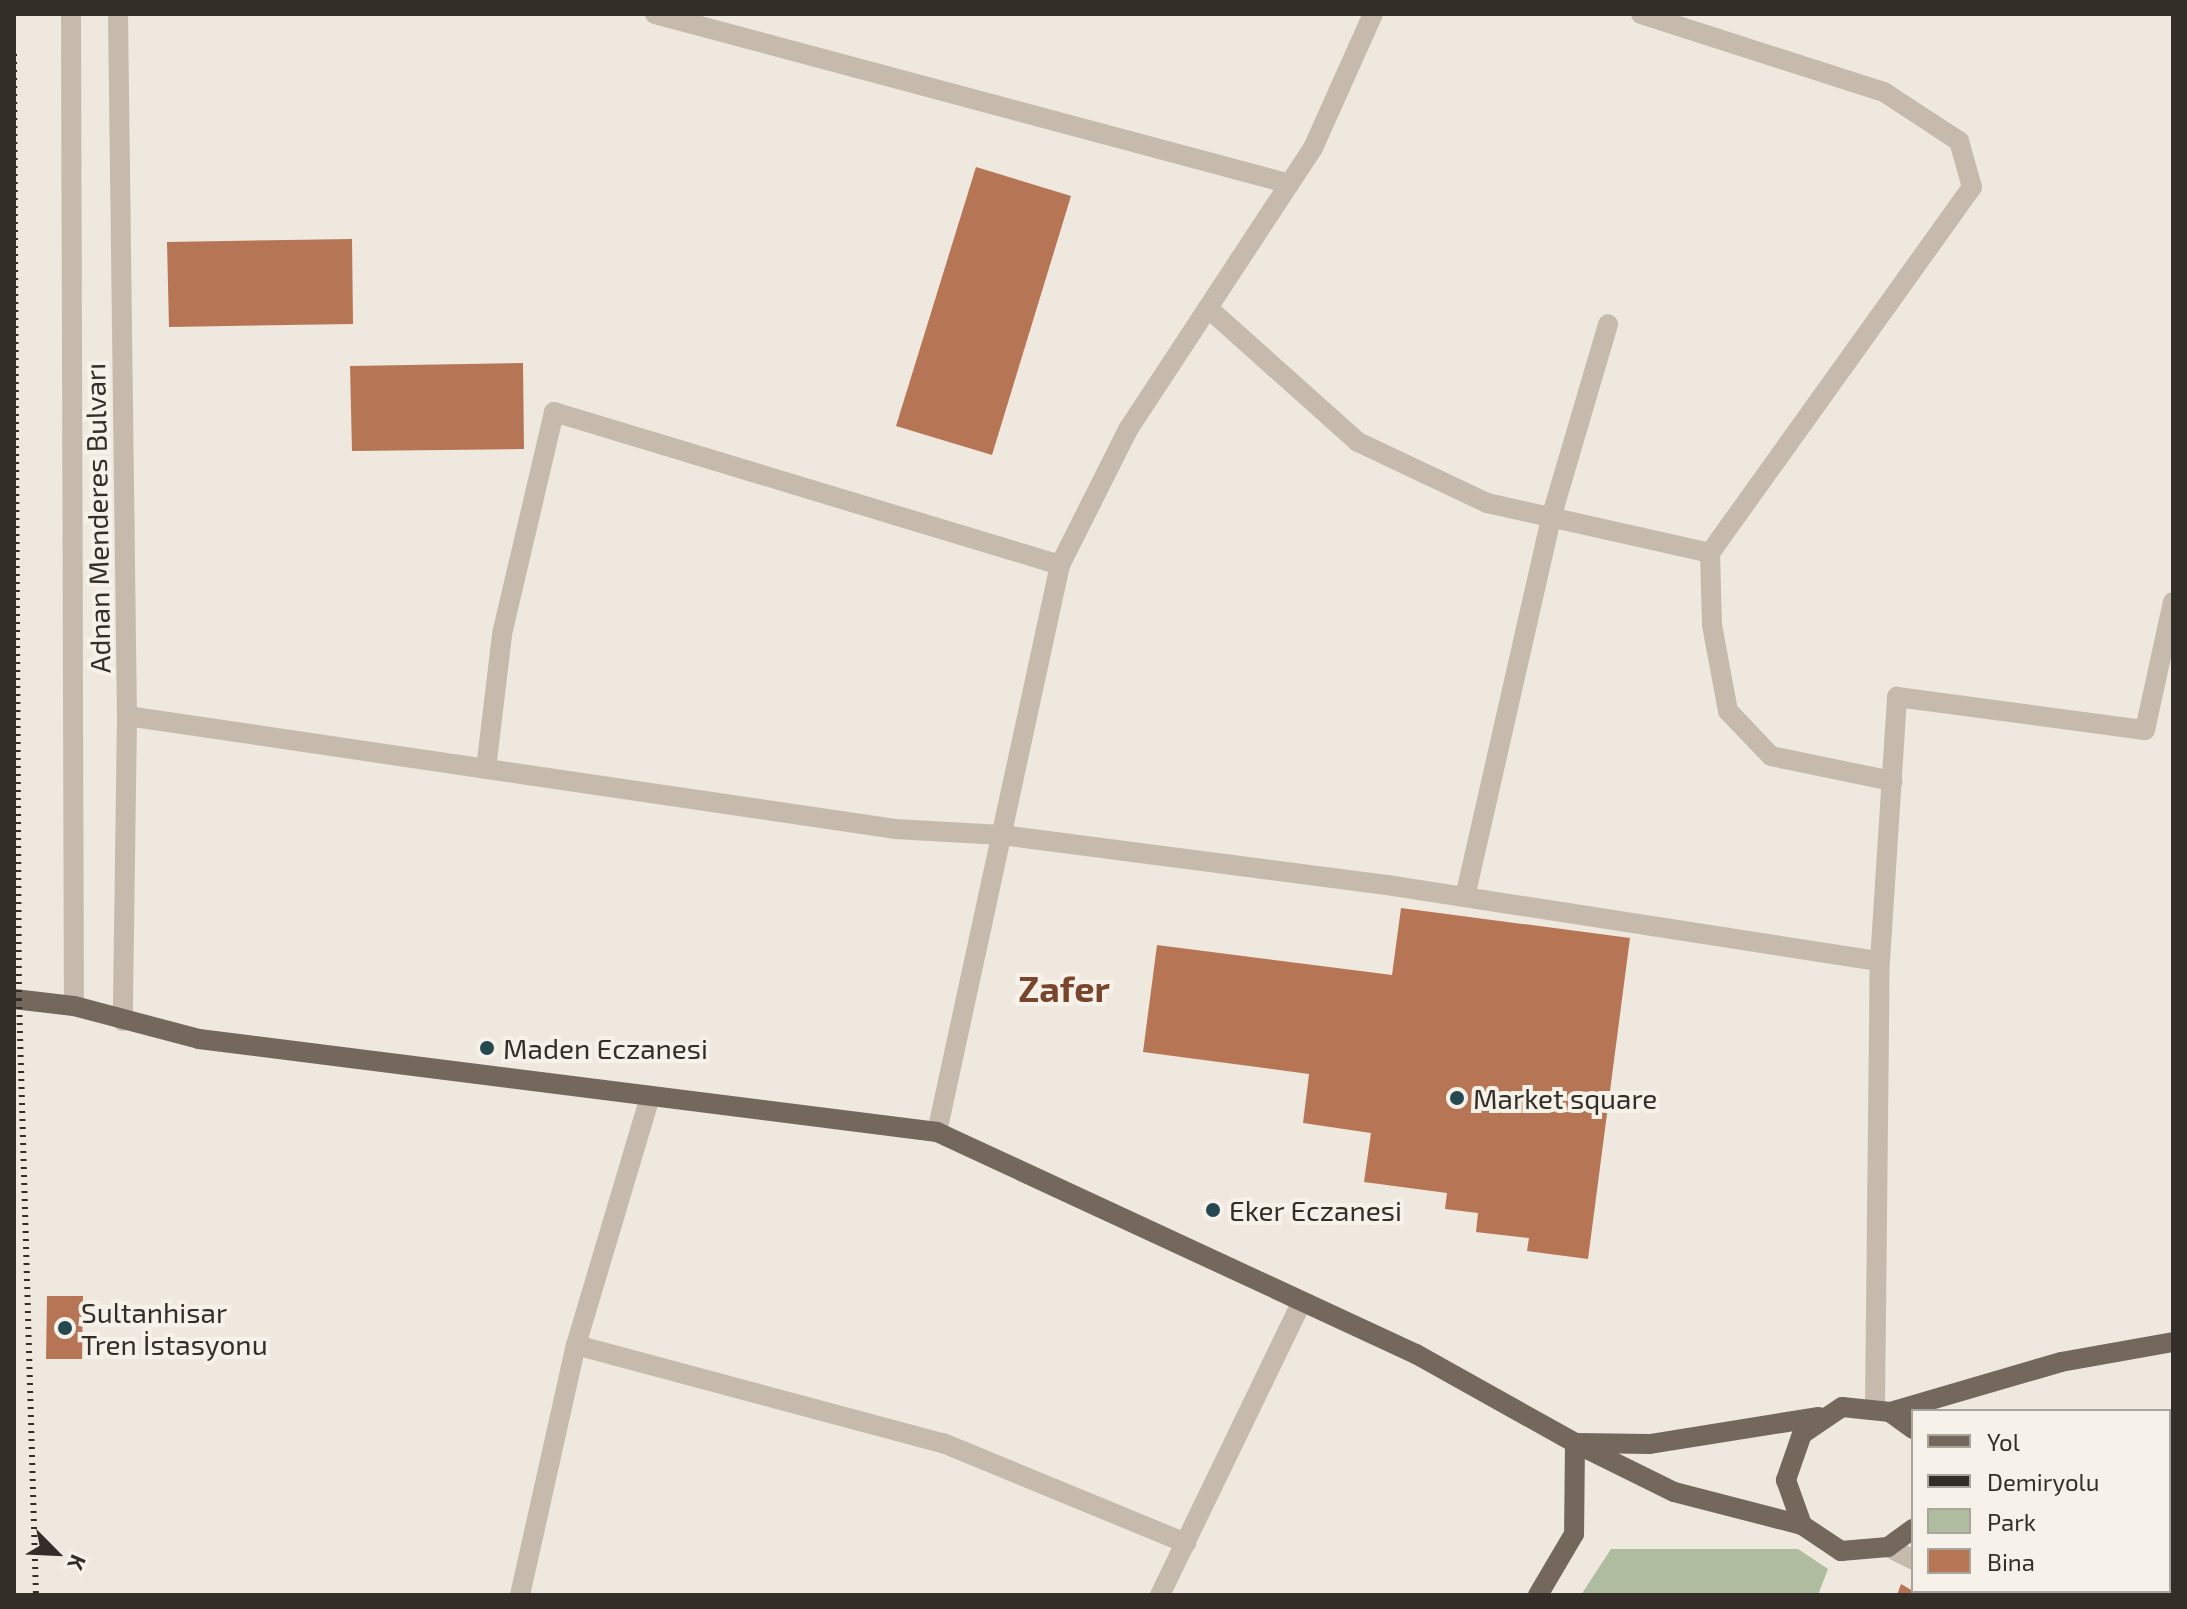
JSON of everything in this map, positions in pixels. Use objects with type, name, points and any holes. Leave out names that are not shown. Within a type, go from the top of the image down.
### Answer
[{"type":"main road","points":[[14,999],[74,1006],[199,1039],[937,1132],[1416,1354],[1575,1443],[1674,1492],[1802,1525],[1841,1551],[1888,1547],[1911,1530]]},
{"type":"main road","points":[[1575,1443],[1650,1444],[1819,1417],[1842,1407],[1883,1410],[2061,1362],[2173,1342]]},
{"type":"main road","points":[[1883,1410],[1911,1428]]},
{"type":"main road","points":[[1802,1525],[1786,1480],[1796,1445],[1819,1417]]},
{"type":"main road","points":[[1538,1595],[1574,1534],[1575,1443]]},
{"type":"street","name":"Adnan Menderes Bulvarı","points":[[71,14],[74,1006]]},
{"type":"street","name":"Adnan Menderes Bulvarı","points":[[118,14],[127,716],[123,1021]]},
{"type":"street","points":[[655,14],[1290,184]]},
{"type":"street","points":[[937,1132],[1060,565],[1129,428],[1290,184],[1373,14]]},
{"type":"street","points":[[1641,14],[1884,92],[1959,141],[1972,187],[1710,553],[1712,625],[1728,711],[1771,756],[1892,781]]},
{"type":"street","points":[[1208,308],[1358,442],[1487,503],[1710,553]]},
{"type":"street","points":[[1465,897],[1551,518],[1608,324]]},
{"type":"street","points":[[486,769],[502,634],[554,412],[1060,565]]},
{"type":"street","points":[[1883,1410],[1880,961],[1897,697],[2145,730],[2173,602]]},
{"type":"street","points":[[127,716],[895,829],[1002,835],[1465,897],[1880,961]]},
{"type":"street","points":[[520,1595],[576,1345],[650,1096]]},
{"type":"street","points":[[1160,1595],[1302,1301]]},
{"type":"street","points":[[576,1345],[943,1443],[1186,1543]]},
{"type":"street","points":[[1888,1547],[1911,1559]]},
{"type":"green space","points":[[1611,1549],[1798,1549],[1828,1569],[1818,1595],[1581,1595]]},
{"type":"building","points":[[976,167],[1071,196],[992,455],[896,426]]},
{"type":"building","points":[[352,239],[353,324],[169,327],[167,242]]},
{"type":"building","points":[[523,363],[524,449],[352,451],[350,366]]},
{"type":"building","name":"Market square","points":[[1401,908],[1630,938],[1588,1259],[1527,1251],[1529,1238],[1476,1232],[1478,1213],[1445,1209],[1447,1193],[1364,1182],[1371,1133],[1303,1123],[1309,1074],[1143,1052],[1157,945],[1392,975]]},
{"type":"building","name":"Sultanhisar Tren İstasyonu","points":[[47,1296],[83,1296],[82,1359],[46,1359]]},
{"type":"building","points":[[2173,1475],[2173,1562],[2171,1562]]},
{"type":"building","points":[[1901,1584],[1911,1593],[1929,1595],[1897,1595]]},
{"type":"railway","points":[[14,54],[19,999],[36,1595]]},
{"type":"place","name":"Maden Eczanesi","points":[[487,1048]]},
{"type":"place","name":"Market square","points":[[1457,1098]]},
{"type":"place","name":"Eker Eczanesi","points":[[1213,1210]]},
{"type":"place","name":"Sultanhisar Tren İstasyonu","points":[[65,1328]]},
{"type":"district","name":"Zafer","points":[[1064,988]]}]
